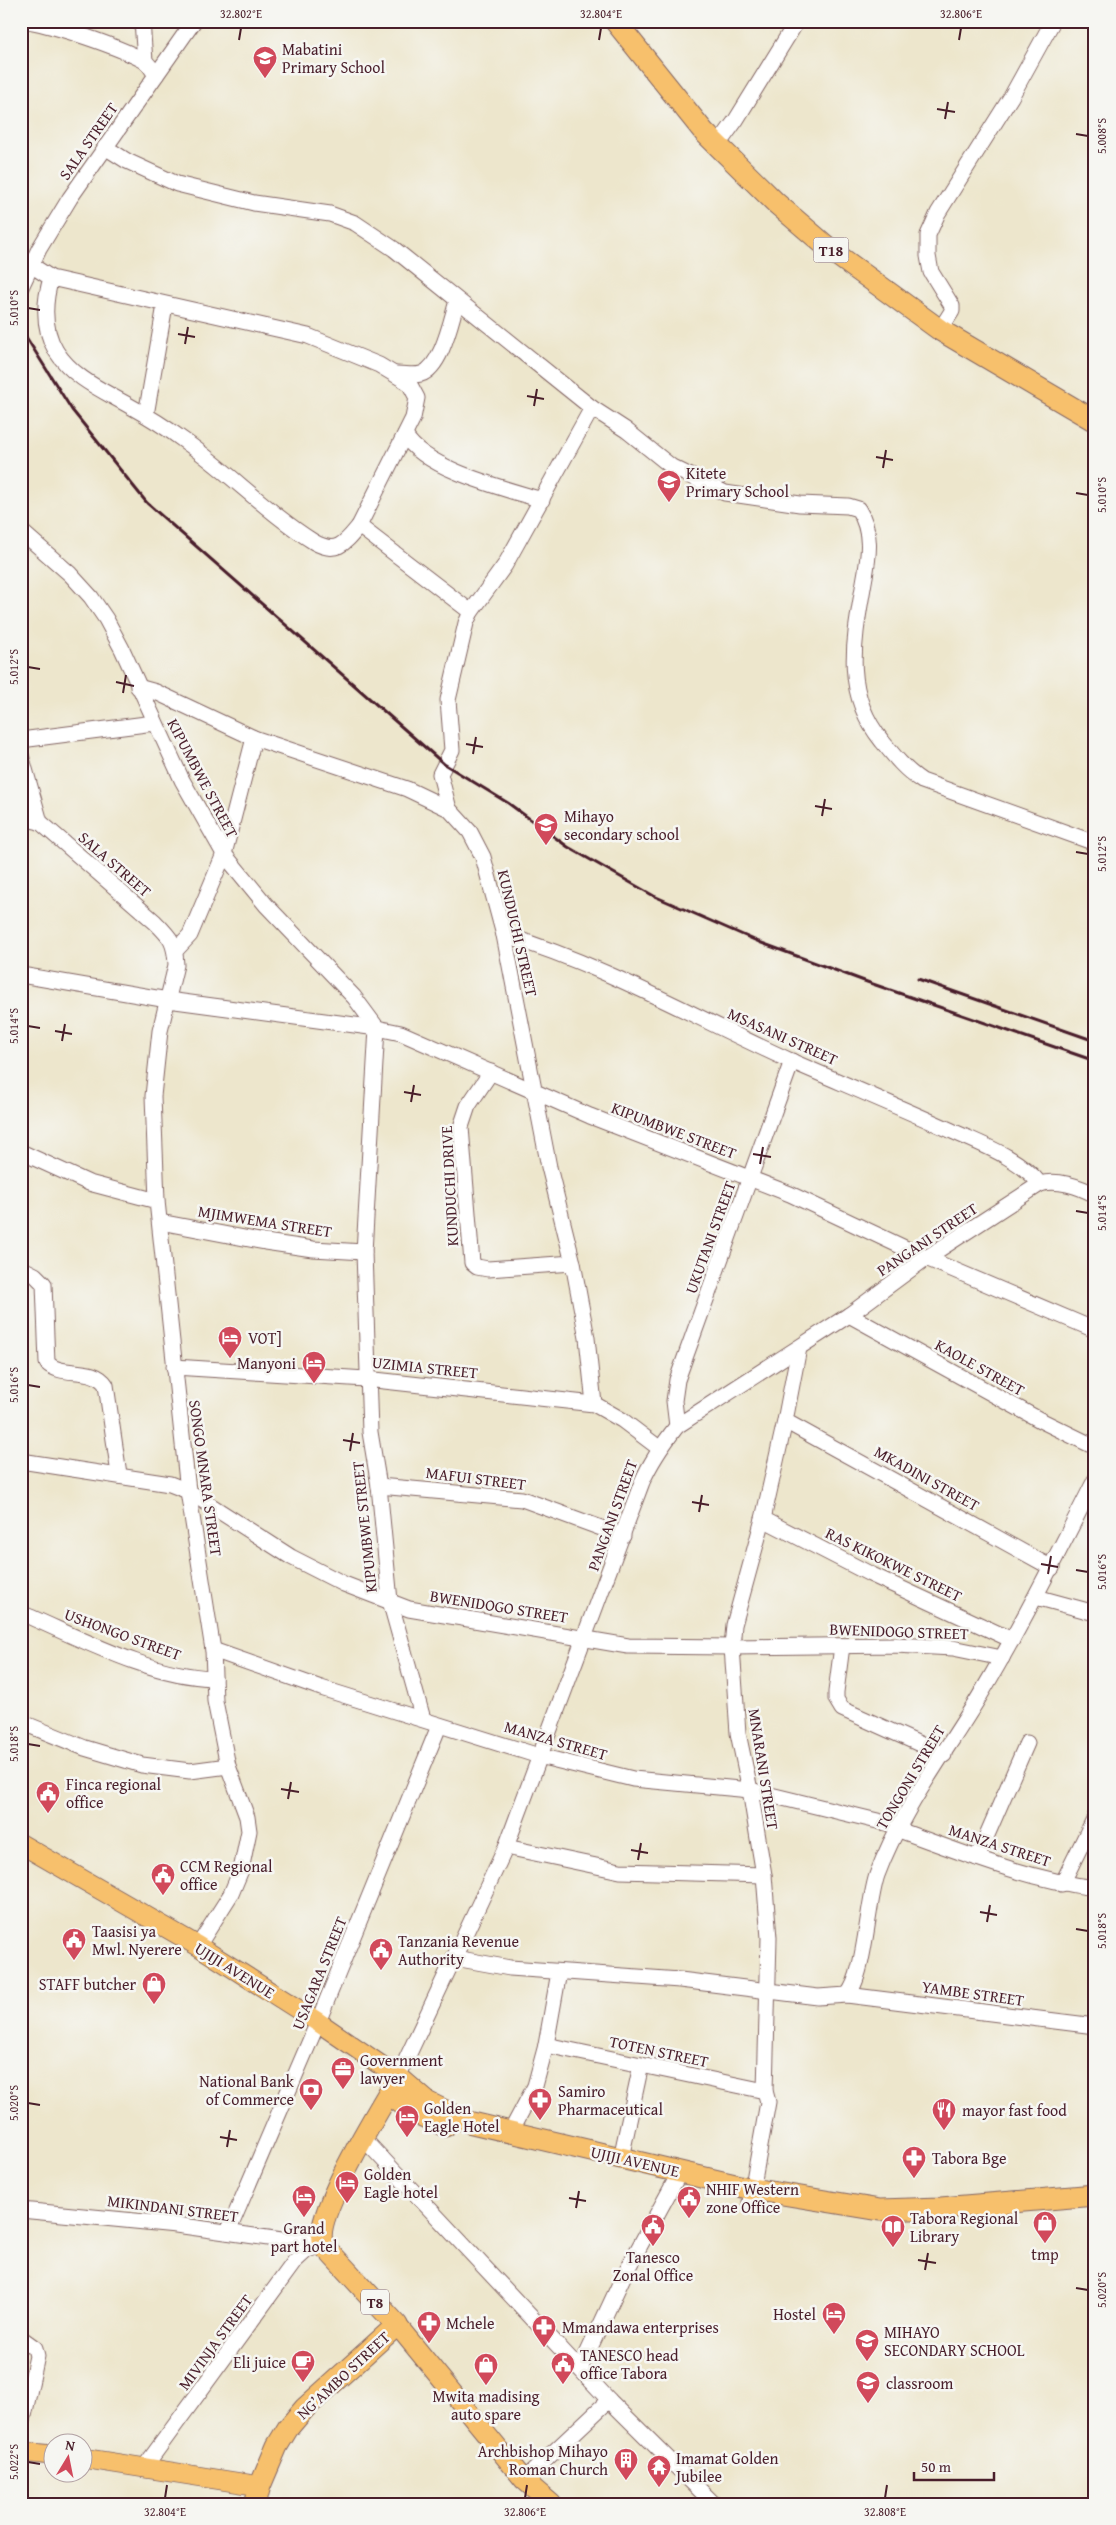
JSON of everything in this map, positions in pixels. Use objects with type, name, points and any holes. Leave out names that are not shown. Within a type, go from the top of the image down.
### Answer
[{"type":"highway","name":"T18","points":[[615,21],[676,100],[717,146],[776,203],[833,252],[940,330],[1094,418]]},
{"type":"highway","points":[[321,2242],[324,2221],[339,2184],[393,2085],[411,2111]]},
{"type":"highway","name":"UJIJI AVENUE","points":[[393,2085],[468,2122],[621,2158],[677,2178],[751,2196],[880,2210],[942,2208],[1095,2195]]},
{"type":"highway","points":[[376,2114],[389,2110],[411,2111],[466,2133],[677,2178]]},
{"type":"highway","name":"NG’AMBO STREET","points":[[258,2495],[277,2446],[305,2408],[397,2325],[321,2242]]},
{"type":"main road","name":"UJIJI AVENUE","points":[[21,1844],[198,1946],[318,2022],[367,2058],[393,2085]]},
{"type":"main road","points":[[397,2325],[524,2480],[552,2504]]},
{"type":"main road","points":[[21,2452],[42,2454]]},
{"type":"main road","points":[[92,2460],[143,2469],[258,2495]]},
{"type":"street","points":[[28,21],[42,23],[95,41],[145,61],[156,74]]},
{"type":"street","points":[[142,21],[145,61]]},
{"type":"street","name":"SALA STREET","points":[[25,274],[47,234],[105,147],[194,21]]},
{"type":"street","points":[[717,146],[796,21]]},
{"type":"street","points":[[940,330],[952,306],[931,272],[928,256],[928,236],[938,213],[1011,97],[1052,21]]},
{"type":"street","points":[[105,147],[146,170],[201,191],[254,203],[343,218],[394,249],[592,408],[626,430],[678,471],[728,494],[814,506],[848,506],[858,509],[869,533],[869,548],[857,622],[853,675],[862,710],[876,734],[910,773],[922,781],[1095,843]]},
{"type":"street","points":[[25,274],[51,278],[308,336],[397,374],[409,383],[417,398],[413,418],[359,526],[340,546],[319,544],[256,500],[186,442],[146,415],[95,388],[78,375],[56,350],[46,318],[47,290],[51,278]]},
{"type":"street","points":[[397,374],[418,374],[428,370],[444,345],[457,301]]},
{"type":"street","points":[[146,415],[165,305]]},
{"type":"street","points":[[449,809],[440,774],[452,750],[448,712],[450,690],[471,612],[495,581],[592,408]]},
{"type":"street","points":[[405,435],[418,450],[464,475],[542,500]]},
{"type":"street","points":[[359,526],[471,612]]},
{"type":"street","name":"KIPUMBWE STREET","points":[[21,531],[70,574],[91,597],[122,649],[182,780],[224,854],[266,904],[354,997],[377,1028],[364,1252],[366,1378],[370,1432],[378,1486],[390,1601],[423,1719]]},
{"type":"street","name":"KUNDUCHI STREET","points":[[138,687],[156,692],[254,738],[407,789],[449,809],[470,832],[478,845],[504,935],[533,1091],[573,1263],[587,1338],[594,1404]]},
{"type":"street","points":[[21,740],[154,722]]},
{"type":"street","points":[[168,1000],[176,965],[176,951],[190,935],[224,854],[254,738]]},
{"type":"street","points":[[21,755],[40,822],[21,818]]},
{"type":"street","name":"SALA STREET","points":[[40,822],[155,922],[172,939],[176,951]]},
{"type":"street","name":"MSASANI STREET","points":[[504,935],[562,955],[792,1061],[983,1146],[1019,1164],[1033,1175],[1040,1184]]},
{"type":"street","points":[[508,960],[520,948],[536,945]]},
{"type":"street","name":"KIPUMBWE STREET","points":[[21,976],[168,1000],[377,1028],[431,1045],[639,1136],[790,1194],[926,1258],[1095,1330]]},
{"type":"street","name":"SONGO MNARA STREET","points":[[168,1000],[160,1031],[153,1096],[157,1201],[188,1491],[213,1650],[215,1701],[228,1766],[247,1817],[249,1831],[241,1870],[231,1894],[198,1946]]},
{"type":"street","name":"UKUTANI STREET","points":[[677,1426],[674,1400],[676,1380],[792,1061]]},
{"type":"street","name":"KUNDUCHI DRIVE","points":[[491,1072],[468,1106],[461,1127],[472,1263],[477,1267],[488,1269],[573,1263]]},
{"type":"street","points":[[21,1152],[90,1183],[157,1201]]},
{"type":"street","points":[[1040,1184],[1049,1182],[1063,1183],[1095,1195]]},
{"type":"street","name":"PANGANI STREET","points":[[393,2085],[455,1958],[506,1847],[642,1482],[651,1460],[659,1448],[677,1426],[849,1315],[926,1258],[1040,1184]]},
{"type":"street","name":"MJIMWEMA STREET","points":[[160,1222],[275,1243],[364,1252]]},
{"type":"street","points":[[21,1268],[42,1280],[45,1288],[46,1362],[53,1367],[97,1376],[106,1385],[119,1474]]},
{"type":"street","name":"KAOLE STREET","points":[[849,1315],[1040,1420],[1095,1447]]},
{"type":"street","name":"MNARANI STREET","points":[[751,2196],[768,2102],[766,2091],[769,1938],[764,1875],[750,1790],[738,1733],[732,1647],[734,1626],[763,1519],[799,1348]]},
{"type":"street","name":"UZIMIA STREET","points":[[174,1367],[366,1378],[594,1404],[622,1420],[659,1448]]},
{"type":"street","name":"MKADINI STREET","points":[[785,1421],[1052,1568]]},
{"type":"street","name":"BWENIDOGO STREET","points":[[21,1461],[119,1474],[170,1484],[188,1491],[291,1557],[344,1584],[416,1610],[628,1646],[953,1648],[1002,1658]]},
{"type":"street","name":"TONGONI STREET","points":[[847,1995],[853,1989],[857,1974],[871,1894],[897,1828],[944,1755],[1002,1658],[1091,1495],[1095,1480]]},
{"type":"street","name":"MAFUI STREET","points":[[378,1486],[522,1499],[623,1536]]},
{"type":"street","name":"RAS KIKOKWE STREET","points":[[763,1519],[870,1574],[1012,1640]]},
{"type":"street","points":[[1036,1597],[1095,1613]]},
{"type":"street","name":"USHONGO STREET","points":[[21,1613],[120,1654],[170,1672],[214,1678]]},
{"type":"street","points":[[842,1646],[836,1692],[836,1699],[842,1709],[944,1755]]},
{"type":"street","name":"MANZA STREET","points":[[213,1650],[321,1688],[539,1756],[633,1779],[750,1790],[897,1828],[977,1858],[1062,1884],[1095,1888]]},
{"type":"street","points":[[21,1722],[129,1762],[183,1771],[228,1766]]},
{"type":"street","name":"USAGARA STREET","points":[[228,2232],[318,2022],[439,1726]]},
{"type":"street","points":[[977,1858],[1027,1743]]},
{"type":"street","points":[[1062,1884],[1095,1816]]},
{"type":"street","points":[[506,1847],[620,1871],[764,1875]]},
{"type":"street","points":[[455,1958],[510,1968],[680,1980],[818,1997],[847,1995]]},
{"type":"street","points":[[510,2132],[535,2086],[546,2045],[559,1972]]},
{"type":"street","name":"YAMBE STREET","points":[[847,1995],[1095,2026]]},
{"type":"street","name":"TOTEN STREET","points":[[546,2045],[766,2091]]},
{"type":"street","points":[[621,2158],[641,2065]]},
{"type":"street","points":[[363,2138],[609,2400],[714,2504]]},
{"type":"street","points":[[581,2368],[624,2275],[677,2178]]},
{"type":"street","name":"MIKINDANI STREET","points":[[21,2210],[228,2232],[296,2242],[321,2242]]},
{"type":"street","name":"MIVINJA STREET","points":[[143,2469],[296,2261],[321,2242]]},
{"type":"street","points":[[21,2338],[35,2348],[37,2356],[21,2430]]},
{"type":"street","points":[[524,2480],[609,2400]]},
{"type":"railway","points":[[21,329],[72,410],[147,503],[444,764],[508,803],[568,847],[654,896],[759,942],[867,982],[1095,1061]]},
{"type":"railway","points":[[918,979],[1095,1041]]},
{"type":"place","name":"Mabatini Primary School","points":[[265,79]]},
{"type":"place","name":"Kitete Primary School","points":[[669,503]]},
{"type":"place","name":"Mihayo secondary school","points":[[546,846]]},
{"type":"place","name":"VOT]","points":[[230,1359]]},
{"type":"place","name":"Manyoni","points":[[314,1384]]},
{"type":"place","name":"Finca regional office","points":[[48,1814]]},
{"type":"place","name":"CCM Regional office","points":[[163,1896]]},
{"type":"place","name":"Taasisi ya Mwl. Nyerere","points":[[74,1961]]},
{"type":"place","name":"Tanzania Revenue Authority","points":[[381,1971]]},
{"type":"place","name":"STAFF butcher","points":[[154,2005]]},
{"type":"place","name":"Government lawyer","points":[[343,2090]]},
{"type":"place","name":"National Bank of Commerce","points":[[311,2111]]},
{"type":"place","name":"Samiro Pharmaceutical","points":[[540,2121]]},
{"type":"place","name":"mayor fast food","points":[[944,2131]]},
{"type":"place","name":"Golden Eagle Hotel","points":[[407,2138]]},
{"type":"place","name":"Tabora Bge","points":[[914,2179]]},
{"type":"place","name":"Golden Eagle hotel","points":[[347,2204]]},
{"type":"place","name":"Grand part hotel","points":[[304,2218]]},
{"type":"place","name":"NHIF Western zone Office","points":[[689,2219]]},
{"type":"place","name":"tmp","points":[[1045,2244]]},
{"type":"place","name":"Tanesco Zonal Office","points":[[653,2247]]},
{"type":"place","name":"Tabora Regional Library","points":[[893,2248]]},
{"type":"place","name":"Hostel","points":[[834,2335]]},
{"type":"place","name":"Mchele","points":[[429,2344]]},
{"type":"place","name":"Mmandawa enterprises","points":[[544,2348]]},
{"type":"place","name":"MIHAYO SECONDARY SCHOOL","points":[[867,2362]]},
{"type":"place","name":"Eli juice","points":[[303,2383]]},
{"type":"place","name":"TANESCO head office Tabora","points":[[563,2385]]},
{"type":"place","name":"Mwita madising auto spare","points":[[486,2386]]},
{"type":"place","name":"classroom","points":[[868,2404]]},
{"type":"place","name":"Archbishop Mihayo Roman Church","points":[[626,2481]]},
{"type":"place","name":"Imamat Golden Jubilee","points":[[659,2488]]}]
